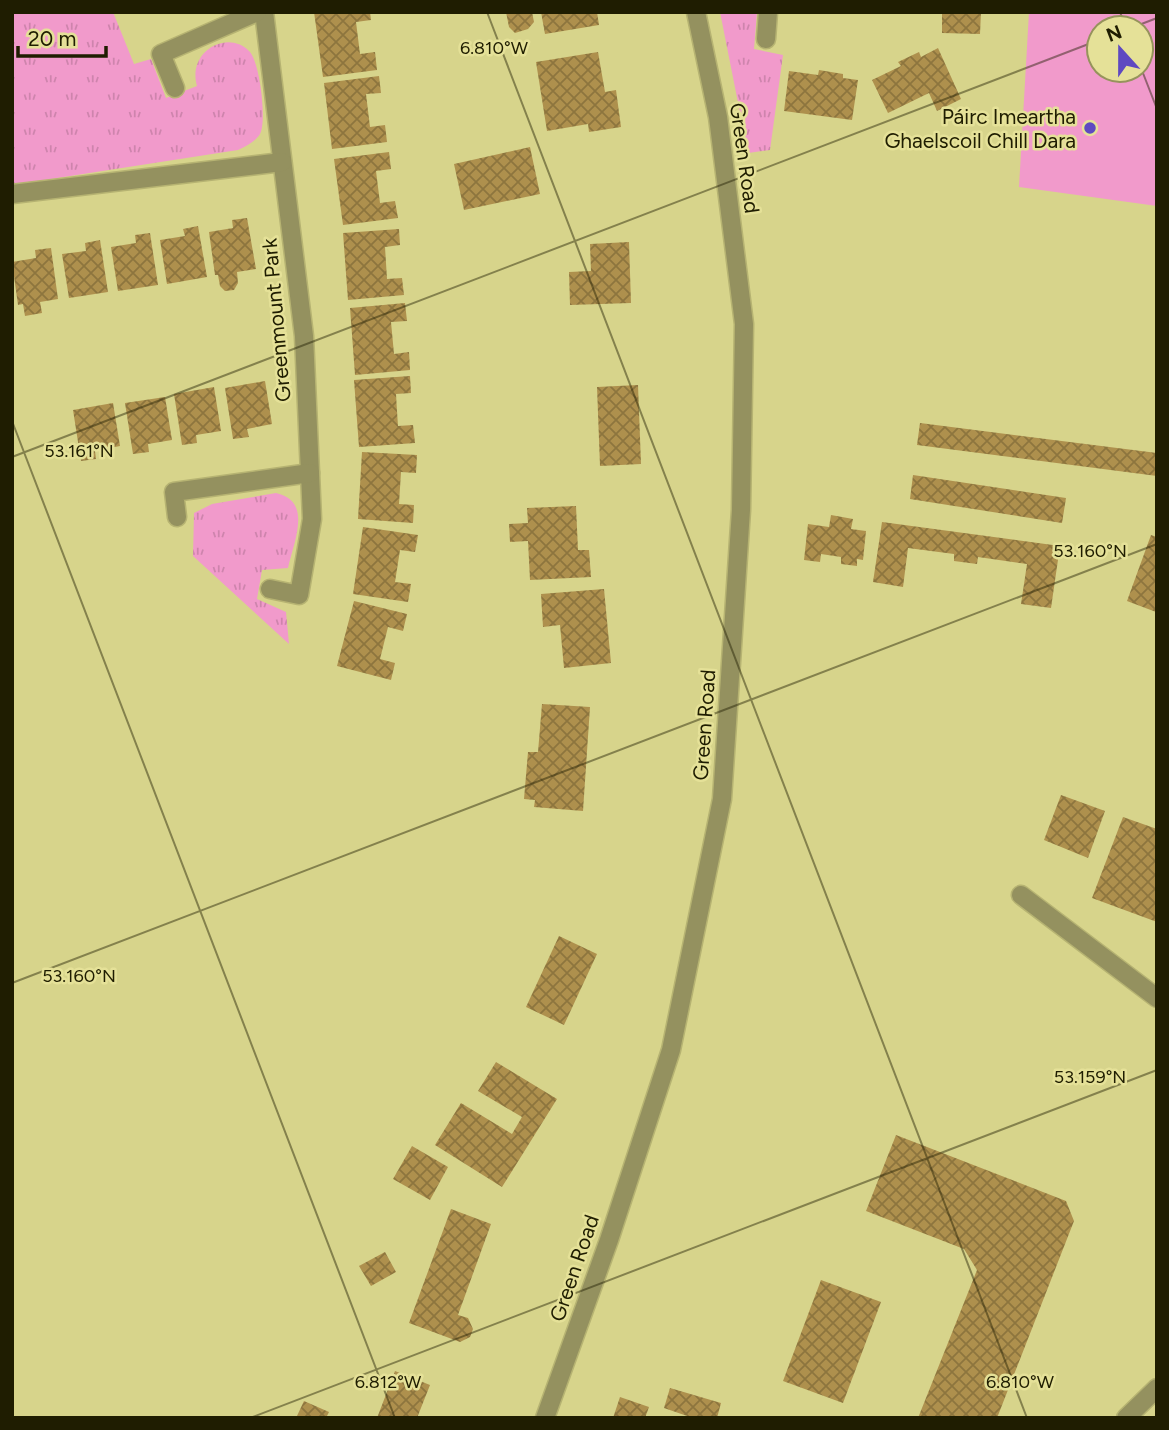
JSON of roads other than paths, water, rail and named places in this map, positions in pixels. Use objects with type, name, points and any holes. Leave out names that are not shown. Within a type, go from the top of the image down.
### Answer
[{"type":"street","points":[[175,88],[161,54],[257,12]]},
{"type":"street","name":"Greenmount Park","points":[[264,12],[304,336],[312,519],[299,594],[270,589]]},
{"type":"street","name":"Green Road","points":[[545,1418],[609,1240],[671,1050],[722,799],[741,510],[744,324],[718,117],[696,12]]},
{"type":"street","points":[[766,39],[768,12]]},
{"type":"street","points":[[12,194],[282,162]]},
{"type":"street","points":[[177,517],[173,492],[310,473]]},
{"type":"street","points":[[1021,895],[1157,998]]},
{"type":"street","points":[[1125,1418],[1157,1388]]},
{"type":"place","name":"Páirc Imeartha Ghaelscoil Chill Dara","points":[[1090,128]]}]
